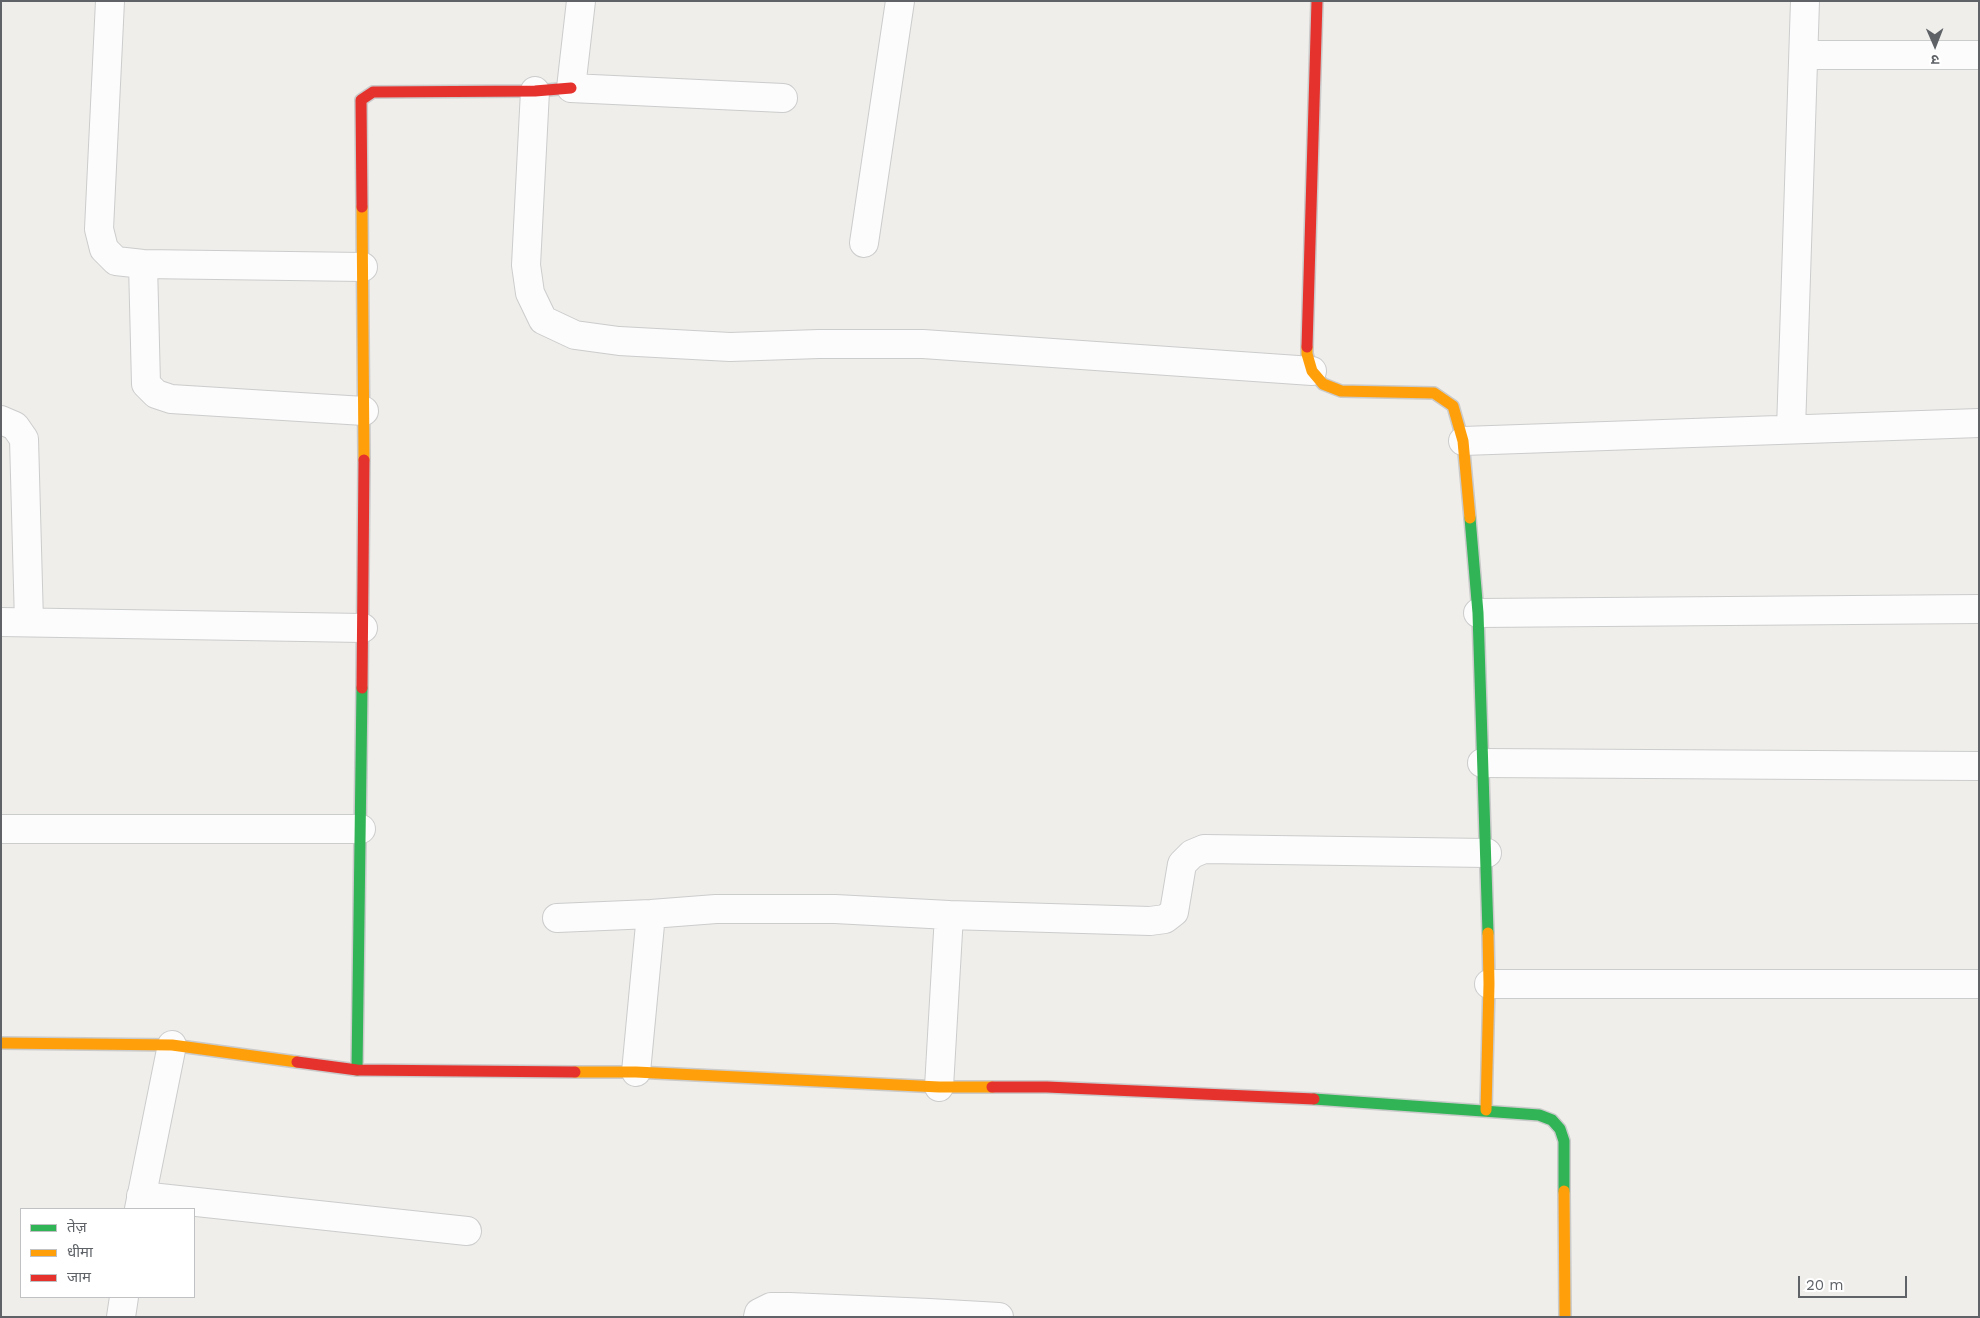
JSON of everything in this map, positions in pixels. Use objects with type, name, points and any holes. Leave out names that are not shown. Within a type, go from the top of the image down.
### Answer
[{"type":"street","points":[[110,1],[99,229],[104,249],[116,260],[143,264],[363,267]]},
{"type":"street","points":[[571,88],[581,1]]},
{"type":"street","points":[[864,243],[900,1]]},
{"type":"street","points":[[1317,1],[1307,354],[1312,371],[1323,384],[1341,391],[1434,393],[1453,406],[1463,441],[1478,613],[1482,764],[1487,853],[1489,984],[1486,1110]]},
{"type":"street","points":[[1790,430],[1805,1]]},
{"type":"street","points":[[1804,55],[1979,55]]},
{"type":"street","points":[[358,1070],[364,411],[360,116],[362,100],[373,92],[534,91],[571,88],[783,98]]},
{"type":"street","points":[[534,91],[526,266],[530,293],[543,320],[575,335],[619,340],[730,347],[819,344],[924,344],[1312,371]]},
{"type":"street","points":[[143,264],[146,384],[156,394],[171,399],[364,411]]},
{"type":"street","points":[[1,420],[16,426],[24,438],[29,622]]},
{"type":"street","points":[[1463,441],[1979,423]]},
{"type":"street","points":[[1478,613],[1979,609]]},
{"type":"street","points":[[1,622],[363,628]]},
{"type":"street","points":[[1482,764],[1979,766]]},
{"type":"street","points":[[1,829],[361,829]]},
{"type":"street","points":[[557,918],[651,914],[716,908],[815,909],[1150,922],[1165,919],[1174,912],[1182,864],[1192,854],[1204,849],[1487,853]]},
{"type":"street","points":[[636,1072],[651,914]]},
{"type":"street","points":[[938,1087],[949,915]]},
{"type":"street","points":[[1489,984],[1979,984]]},
{"type":"street","points":[[1,1044],[172,1046],[358,1070],[636,1072],[938,1087],[1057,1087],[1279,1097],[1539,1115],[1552,1120],[1560,1129],[1564,1141],[1565,1317]]},
{"type":"street","points":[[172,1046],[140,1203],[467,1231]]},
{"type":"street","points":[[121,1317],[124,1298]]},
{"type":"street","points":[[758,1317],[759,1313],[771,1307],[1000,1317]]},
{"type":"traffic: fast","points":[[1470,518],[1478,613],[1488,933]]},
{"type":"traffic: fast","points":[[357,1070],[362,688]]},
{"type":"traffic: fast","points":[[1314,1099],[1539,1115],[1552,1120],[1560,1129],[1564,1141],[1564,1191]]},
{"type":"traffic: slow","points":[[362,207],[364,460]]},
{"type":"traffic: slow","points":[[1307,347],[1312,371],[1323,384],[1341,391],[1434,393],[1453,406],[1463,441],[1470,518]]},
{"type":"traffic: slow","points":[[1486,1110],[1489,984],[1488,933]]},
{"type":"traffic: slow","points":[[1,1043],[172,1045],[297,1062]]},
{"type":"traffic: slow","points":[[575,1072],[636,1072],[939,1087],[992,1087]]},
{"type":"traffic: slow","points":[[1564,1191],[1565,1317]]},
{"type":"traffic: jam","points":[[1307,347],[1317,1]]},
{"type":"traffic: jam","points":[[362,207],[361,100],[373,92],[535,91],[571,88]]},
{"type":"traffic: jam","points":[[362,688],[364,460]]},
{"type":"traffic: jam","points":[[297,1062],[357,1070],[575,1072]]},
{"type":"traffic: jam","points":[[992,1087],[1047,1087],[1314,1099]]}]
